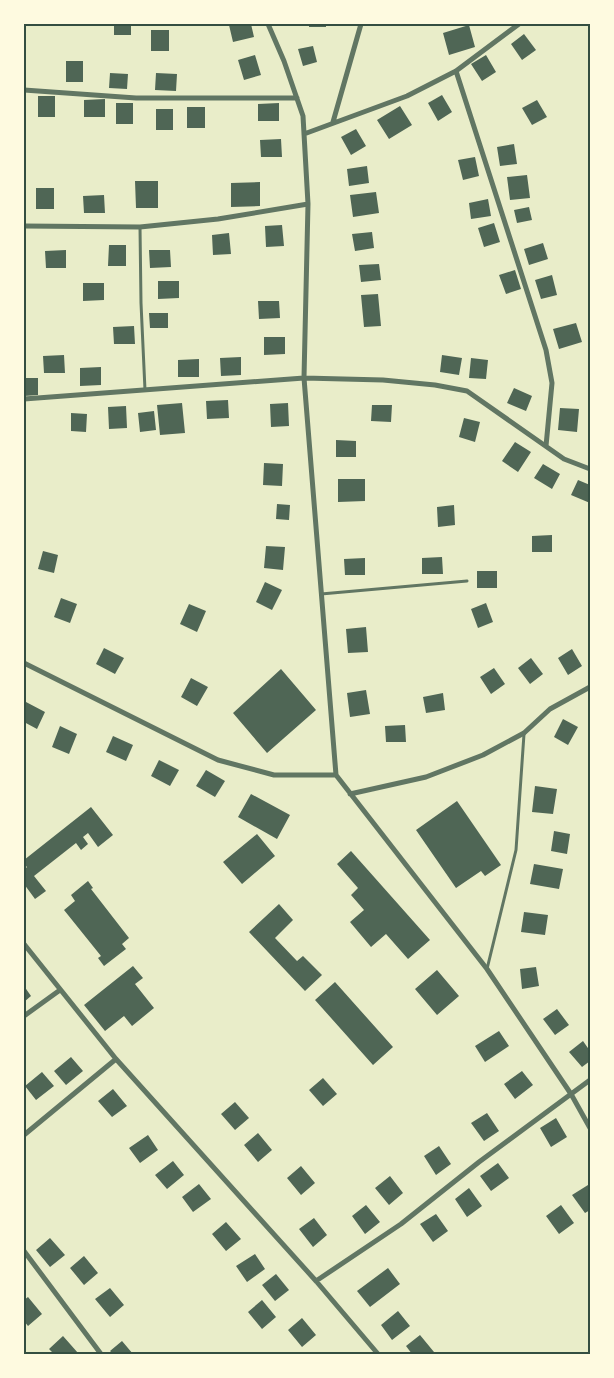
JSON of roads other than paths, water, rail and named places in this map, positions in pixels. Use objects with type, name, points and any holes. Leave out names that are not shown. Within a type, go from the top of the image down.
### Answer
[{"type":"street","points":[[268,24],[284,61],[303,116],[308,204],[304,378],[336,775],[487,969],[571,1094],[590,1128]]},
{"type":"street","points":[[333,122],[361,24]]},
{"type":"street","points":[[304,134],[408,96],[456,71],[519,24]]},
{"type":"street","points":[[456,71],[546,350],[552,383],[546,446]]},
{"type":"street","points":[[24,90],[136,98],[297,98]]},
{"type":"street","points":[[24,226],[140,227],[218,219],[308,204]]},
{"type":"street","points":[[24,399],[304,378],[383,380],[435,385],[467,390],[564,459],[590,469]]},
{"type":"street","points":[[24,663],[218,760],[274,775],[336,775]]},
{"type":"street","points":[[350,794],[426,777],[483,755],[524,733],[550,709],[590,687]]},
{"type":"street","points":[[24,944],[116,1059],[316,1280],[378,1354]]},
{"type":"street","points":[[24,1016],[60,990]]},
{"type":"street","points":[[24,1135],[116,1059]]},
{"type":"street","points":[[316,1280],[401,1224],[479,1162],[590,1080]]},
{"type":"street","points":[[24,1251],[101,1354]]},
{"type":"lane","points":[[140,227],[145,391]]},
{"type":"lane","points":[[321,594],[467,581]]},
{"type":"lane","points":[[487,969],[516,850],[524,733]]}]
